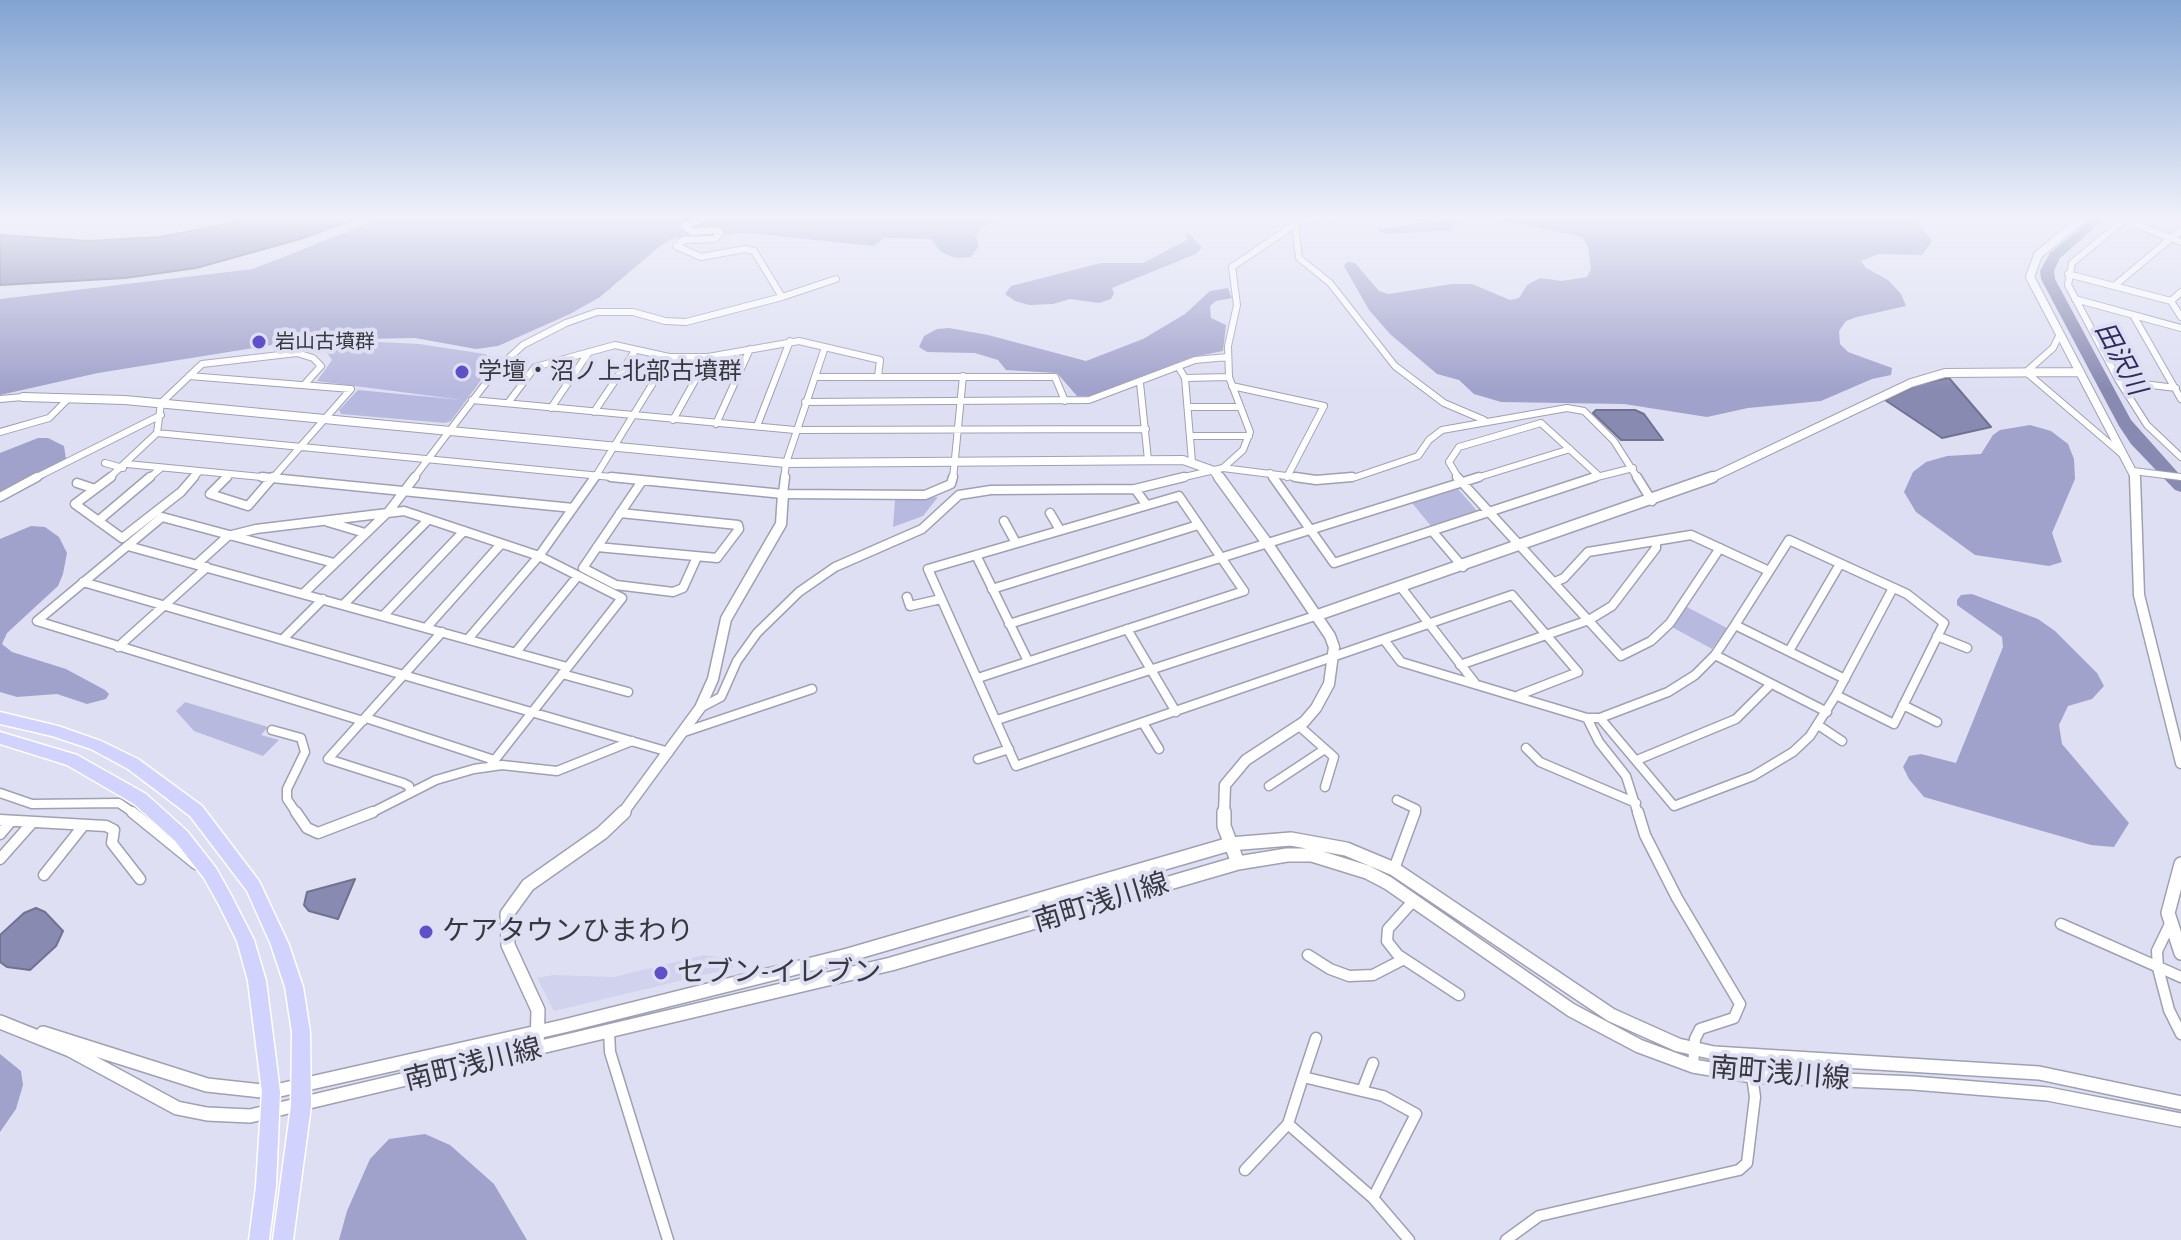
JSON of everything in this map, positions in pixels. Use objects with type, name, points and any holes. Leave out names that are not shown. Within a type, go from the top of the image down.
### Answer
[{"type":"highway","points":[[0,718],[53,730],[96,745],[133,764],[196,811],[253,886],[280,945],[294,987],[301,1032],[302,1096],[283,1240]]},
{"type":"highway","points":[[0,738],[72,760],[140,799],[163,817],[205,866],[245,940],[257,981],[270,1102],[266,1186],[259,1240]]},
{"type":"street","points":[[768,274],[782,297]]},
{"type":"street","points":[[700,708],[721,697],[737,661],[757,633],[799,592],[835,567],[922,529],[953,498],[991,490],[1135,489],[1219,470],[1243,450],[1249,436],[1229,377],[1228,357],[1237,305],[1233,274]]},
{"type":"street","points":[[1319,274],[1330,283],[1395,366],[1444,403],[1485,420]]},
{"type":"street","points":[[2031,274],[2034,286],[2133,471],[2138,489],[2139,595],[2181,763]]},
{"type":"street","points":[[2181,317],[2171,301],[2068,274],[2068,285],[2119,381],[2147,425],[2181,457]]},
{"type":"street","points":[[2114,286],[2128,274]]},
{"type":"street","points":[[303,594],[389,511],[472,400],[503,362],[523,345],[582,317],[620,311],[665,321],[686,322],[782,297],[836,279]]},
{"type":"street","points":[[2171,301],[2181,292]]},
{"type":"street","points":[[2075,299],[2181,328]]},
{"type":"street","points":[[2133,315],[2181,399]]},
{"type":"street","points":[[2026,372],[2053,348],[2060,334]]},
{"type":"street","points":[[508,403],[535,367],[615,345],[669,357],[708,357],[790,341],[880,360],[878,377]]},
{"type":"street","points":[[757,426],[790,341]]},
{"type":"street","points":[[537,1049],[538,1010],[508,945],[507,914],[528,885],[621,816],[700,708],[713,679],[726,619],[781,524],[786,463],[825,347]]},
{"type":"street","points":[[716,424],[750,349]]},
{"type":"street","points":[[594,412],[635,351]]},
{"type":"street","points":[[551,408],[589,352]]},
{"type":"street","points":[[199,472],[181,492],[122,538],[75,504],[125,466],[157,433],[161,403],[202,364],[297,353],[313,358],[321,366],[304,385]]},
{"type":"street","points":[[468,639],[539,556],[617,446],[669,357]]},
{"type":"street","points":[[673,420],[708,357]]},
{"type":"street","points":[[805,402],[1089,400],[1207,357],[1228,357]]},
{"type":"street","points":[[1179,368],[1185,378],[1192,462]]},
{"type":"street","points":[[2026,372],[2126,457]]},
{"type":"street","points":[[997,720],[1463,567],[1699,484],[1911,383],[1945,373],[2080,372]]},
{"type":"street","points":[[189,376],[351,389],[248,506],[210,494],[229,475]]},
{"type":"street","points":[[157,433],[783,494],[925,495],[951,484],[963,376]]},
{"type":"street","points":[[815,377],[1055,377],[1065,401]]},
{"type":"street","points":[[1185,378],[1229,377]]},
{"type":"street","points":[[2119,381],[2178,389]]},
{"type":"street","points":[[1140,383],[1148,460]]},
{"type":"street","points":[[1232,386],[1324,406],[1287,477]]},
{"type":"street","points":[[0,399],[69,398],[161,403],[786,463],[1148,460],[1192,462],[1219,470],[1328,479],[1356,477],[1418,456],[1429,440],[1442,430],[1552,409],[1577,409],[1584,411],[1614,441],[1652,501]]},
{"type":"street","points":[[0,432],[49,418],[69,398]]},
{"type":"street","points":[[472,400],[795,430],[1146,429]]},
{"type":"street","points":[[1188,407],[1239,407]]},
{"type":"street","points":[[0,497],[108,439],[161,415]]},
{"type":"street","points":[[1599,476],[1541,423],[1459,447],[1454,451],[1449,468],[1621,656],[1651,641],[1680,610],[1720,548]]},
{"type":"street","points":[[1190,436],[1249,436]]},
{"type":"street","points":[[1009,624],[1570,449]]},
{"type":"street","points":[[105,463],[573,508]]},
{"type":"street","points":[[98,521],[161,468]]},
{"type":"street","points":[[1270,473],[1334,563],[1599,476],[1633,468]]},
{"type":"street","points":[[1219,470],[1330,636],[1333,659],[1329,684],[1316,708],[1298,725],[1246,760],[1225,785],[1224,826],[1238,863]]},
{"type":"street","points":[[2133,471],[2181,477]]},
{"type":"street","points":[[642,481],[583,568],[616,585],[673,592],[683,588],[697,557]]},
{"type":"street","points":[[77,483],[95,489]]},
{"type":"street","points":[[1135,489],[1146,504]]},
{"type":"street","points":[[978,678],[1244,591],[1179,496],[928,569],[1016,766],[1512,595],[1578,672],[1519,695]]},
{"type":"street","points":[[197,564],[228,536],[256,529],[404,511],[539,556],[622,598],[492,763],[436,780],[357,820],[318,833],[307,828],[287,799],[287,789],[305,752],[301,738],[272,730]]},
{"type":"street","points":[[597,547],[717,558],[739,529],[738,525],[620,513]]},
{"type":"street","points":[[1050,513],[1060,530]]},
{"type":"street","points":[[334,563],[162,517],[37,621],[364,719],[492,763],[557,771],[569,769],[633,740]]},
{"type":"street","points":[[343,605],[428,520]]},
{"type":"street","points":[[325,521],[365,533]]},
{"type":"street","points":[[1004,521],[1016,543]]},
{"type":"street","points":[[992,589],[1198,525]]},
{"type":"street","points":[[383,616],[463,532]]},
{"type":"street","points":[[1433,532],[1463,567]]},
{"type":"street","points":[[1555,582],[1564,578],[1588,552],[1691,535],[1769,571]]},
{"type":"street","points":[[1385,641],[1401,662],[1519,695],[1587,718],[1600,718],[1668,692],[1695,675],[1715,655],[1789,540],[1907,594],[1944,623],[1894,724],[1836,695]]},
{"type":"street","points":[[1460,665],[1589,620],[1618,600],[1656,548],[1656,542]]},
{"type":"street","points":[[426,628],[501,544]]},
{"type":"street","points":[[128,546],[516,652],[628,692]]},
{"type":"street","points":[[976,555],[1028,661]]},
{"type":"street","points":[[1789,651],[1840,564]]},
{"type":"street","points":[[118,647],[207,567]]},
{"type":"street","points":[[516,652],[577,577]]},
{"type":"street","points":[[83,582],[669,752]]},
{"type":"street","points":[[1400,586],[1475,683]]},
{"type":"street","points":[[1600,718],[1674,806],[1764,770],[1793,752],[1818,725],[1893,588]]},
{"type":"street","points":[[907,597],[910,606],[941,599]]},
{"type":"street","points":[[283,639],[323,599]]},
{"type":"street","points":[[1735,625],[1845,679]]},
{"type":"street","points":[[1127,629],[1176,712]]},
{"type":"street","points":[[410,792],[409,786],[403,783],[328,759],[442,632]]},
{"type":"street","points":[[1937,636],[1967,648]]},
{"type":"street","points":[[1715,655],[1827,712]]},
{"type":"street","points":[[1637,760],[1736,719],[1771,684]]},
{"type":"street","points":[[684,732],[812,689]]},
{"type":"street","points":[[1903,705],[1937,722]]},
{"type":"street","points":[[1587,718],[1599,742],[1626,776],[1645,835],[1670,885],[1740,1004],[1734,1018],[1700,1029],[1693,1066]]},
{"type":"street","points":[[1143,723],[1159,749]]},
{"type":"street","points":[[1298,725],[1334,757],[1325,787]]},
{"type":"street","points":[[1818,725],[1842,741]]},
{"type":"street","points":[[1526,748],[1540,762],[1636,803]]},
{"type":"street","points":[[978,759],[1009,749]]},
{"type":"street","points":[[1269,786],[1325,749]]},
{"type":"street","points":[[0,793],[32,804],[119,803],[197,866],[205,866]]},
{"type":"street","points":[[1394,869],[1416,809],[1397,800]]},
{"type":"street","points":[[0,834],[5,821],[106,826],[114,830],[112,843],[140,879]]},
{"type":"street","points":[[0,859],[31,824]]},
{"type":"street","points":[[44,875],[83,826]]},
{"type":"street","name":"南町浅川線","points":[[302,1096],[537,1032],[863,952],[1230,844],[1268,839],[1317,842],[1346,849],[1394,869],[1611,1015],[1640,1030],[1694,1048],[1714,1053],[1779,1058],[2039,1073],[2181,1103]]},
{"type":"street","name":"南町浅川線","points":[[7,1024],[70,1050],[177,1108],[228,1116],[270,1102],[537,1049],[891,964],[1238,863],[1287,855],[1312,855],[1367,872],[1415,899],[1571,1010],[1639,1046],[1693,1066],[1752,1076],[1913,1083],[2048,1094],[2181,1120]]},
{"type":"street","points":[[2181,864],[2169,900],[2170,924],[2181,953]]},
{"type":"street","points":[[1415,899],[1394,921],[1386,936],[1393,951],[1459,995]]},
{"type":"street","points":[[2061,924],[2181,977]]},
{"type":"street","points":[[2170,924],[2157,951],[2158,968],[2169,1010],[2181,1034]]},
{"type":"street","points":[[1308,955],[1330,969],[1349,976],[1373,975],[1404,959]]},
{"type":"street","points":[[7,1024],[85,1044],[207,1085],[270,1102],[302,1096]]},
{"type":"street","points":[[609,1031],[610,1052],[668,1240]]},
{"type":"street","points":[[1245,1170],[1288,1124],[1316,1038]]},
{"type":"street","points":[[1362,1091],[1373,1063]]},
{"type":"street","points":[[1506,1240],[1539,1216],[1739,1170],[1747,1163],[1755,1097],[1752,1076]]},
{"type":"street","points":[[1303,1077],[1383,1096],[1416,1114],[1373,1198]]},
{"type":"street","points":[[1288,1124],[1373,1198],[1409,1240]]},
{"type":"shaded area","points":[[0,274],[154,274],[125,278],[0,285]]},
{"type":"shaded area","points":[[212,274],[627,274],[600,297],[570,314],[498,346],[476,349],[415,338],[303,340],[98,373],[0,395],[0,299]]},
{"type":"shaded area","points":[[1058,274],[1147,274],[1112,288],[1114,293],[1111,299],[1099,303],[1070,299],[1053,304],[1029,305],[1005,294],[1011,286]]},
{"type":"shaded area","points":[[1348,274],[1364,274],[1379,291],[1388,294],[1472,284],[1510,300],[1519,298],[1527,285],[1540,278],[1562,281],[1587,277],[1589,274],[1877,274],[1888,280],[1901,294],[1906,306],[1846,321],[1839,331],[1840,344],[1848,352],[1892,368],[1891,375],[1872,379],[1821,401],[1748,408],[1707,417],[1624,404],[1501,402],[1474,394],[1459,380],[1437,374],[1390,334],[1369,310]]},
{"type":"shaded area","points":[[1228,288],[1232,298],[1216,301],[1210,306],[1211,318],[1226,325],[1223,351],[1193,357],[1092,396],[1077,396],[1057,373],[1006,370],[998,360],[975,353],[927,352],[919,347],[924,336],[937,329],[949,328],[1086,361],[1143,339],[1185,314],[1210,291]]},
{"type":"shaded area","points":[[314,341],[419,344],[485,354],[495,361],[451,421],[341,414],[339,410],[358,390],[462,400],[317,381],[332,360],[327,353],[308,346]]},
{"type":"shaded area","points":[[1949,378],[1991,427],[1942,438],[1885,400],[1919,384]]},
{"type":"shaded area","points":[[1596,410],[1635,410],[1644,414],[1663,440],[1621,440],[1593,413]]},
{"type":"shaded area","points":[[2030,425],[2051,431],[2068,444],[2074,459],[2075,479],[2052,533],[2062,562],[2049,566],[1975,555],[1916,512],[1904,492],[1913,472],[1926,462],[1947,456],[1981,454],[2000,430]]},
{"type":"shaded area","points":[[38,438],[48,438],[64,446],[66,459],[62,466],[0,502],[0,453]]},
{"type":"shaded area","points":[[1458,489],[1478,512],[1431,526],[1412,503]]},
{"type":"shaded area","points":[[938,497],[923,516],[893,527],[895,500]]},
{"type":"shaded area","points":[[31,526],[45,527],[59,537],[67,553],[63,574],[58,586],[7,633],[2,644],[12,652],[66,669],[105,690],[109,694],[106,699],[87,704],[57,694],[17,697],[0,692],[0,539]]},
{"type":"shaded area","points":[[1972,594],[2038,619],[2055,631],[2097,673],[2104,686],[2092,699],[2068,706],[2059,725],[2062,744],[2129,823],[2114,847],[2091,845],[1924,797],[1909,779],[1903,767],[1909,756],[1921,754],[1956,763],[2003,647],[2002,637],[1957,605],[1961,595]]},
{"type":"shaded area","points":[[1687,607],[1727,628],[1712,649],[1672,627]]},
{"type":"shaded area","points":[[185,702],[268,727],[261,735],[279,740],[263,756],[194,731],[176,711]]},
{"type":"shaded area","points":[[355,879],[338,919],[309,911],[304,905],[307,892]]},
{"type":"shaded area","points":[[36,908],[45,912],[63,931],[56,946],[30,970],[7,967],[0,962],[0,935],[24,913]]},
{"type":"shaded area","points":[[704,955],[733,959],[733,968],[554,1011],[537,978],[553,975],[614,977]]},
{"type":"shaded area","points":[[0,1054],[21,1071],[23,1085],[16,1109],[0,1132]]},
{"type":"shaded area","points":[[425,1134],[450,1145],[494,1184],[527,1240],[339,1240],[347,1211],[370,1159],[389,1139]]},
{"type":"waterway","name":"田沢川","points":[[2047,274],[2124,422],[2181,486]]},
{"type":"place","name":"岩山古墳群","points":[[259,342]]},
{"type":"place","name":"学壇・沼ノ上北部古墳群","points":[[462,372]]},
{"type":"place","name":"ケアタウンひまわり","points":[[426,932]]},
{"type":"place","name":"セブン-イレブン","points":[[661,973]]}]
